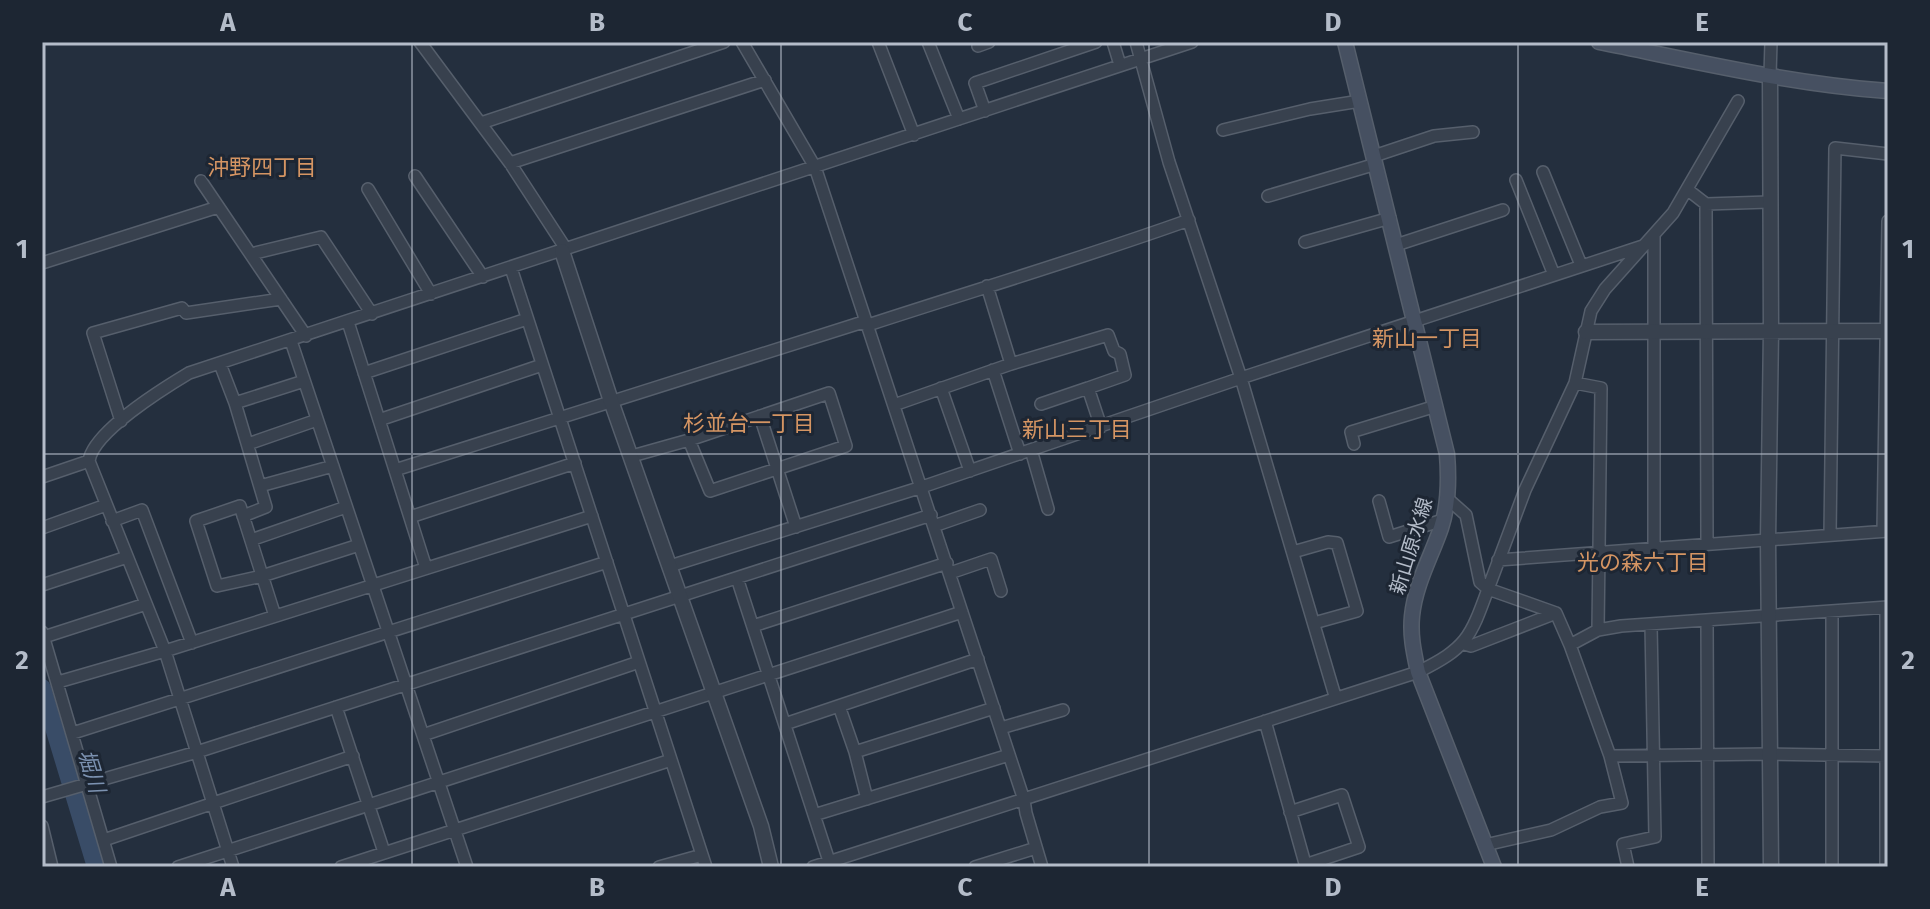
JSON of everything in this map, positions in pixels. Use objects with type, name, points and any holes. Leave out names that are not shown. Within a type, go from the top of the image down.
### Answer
[{"type":"main road","name":"新山原水線","points":[[1345,42],[1447,454],[1448,499],[1418,588],[1412,616],[1411,643],[1418,672],[1494,867]]},
{"type":"main road","points":[[1599,42],[1770,75],[1888,91]]},
{"type":"street","points":[[420,42],[510,163],[564,250],[611,401],[761,826],[771,867]]},
{"type":"street","points":[[481,123],[724,42]]},
{"type":"street","points":[[742,42],[815,167],[1001,728],[1042,867]]},
{"type":"street","points":[[878,42],[914,135]]},
{"type":"street","points":[[928,42],[959,119]]},
{"type":"street","points":[[985,111],[975,83],[1096,42]]},
{"type":"street","points":[[1113,42],[1120,65]]},
{"type":"street","points":[[1136,42],[1169,162],[1241,378],[1335,696]]},
{"type":"street","points":[[233,867],[165,651],[89,461],[94,445],[121,421],[155,393],[189,373],[1192,42]]},
{"type":"street","points":[[1771,42],[1768,540],[1771,867]]},
{"type":"street","points":[[510,163],[765,80]]},
{"type":"street","points":[[1223,130],[1310,109],[1360,101]]},
{"type":"street","points":[[813,867],[1335,696],[1418,672],[1464,644],[1476,624],[1525,490],[1575,383],[1591,311],[1605,289],[1654,236],[1688,190],[1738,101]]},
{"type":"street","points":[[1268,196],[1375,160],[1434,136],[1473,132]]},
{"type":"street","points":[[1830,535],[1835,148],[1888,154]]},
{"type":"street","points":[[1543,172],[1581,265]]},
{"type":"street","points":[[415,176],[483,277]]},
{"type":"street","points":[[1516,180],[1554,275]]},
{"type":"street","points":[[201,181],[306,336]]},
{"type":"street","points":[[368,189],[431,294]]},
{"type":"street","points":[[1688,190],[1706,204],[1769,202]]},
{"type":"street","points":[[1706,204],[1707,544]]},
{"type":"street","points":[[42,263],[218,207]]},
{"type":"street","points":[[1396,245],[1503,210]]},
{"type":"street","points":[[1305,242],[1390,218]]},
{"type":"street","points":[[395,470],[860,323],[868,325],[1075,260],[1189,220]]},
{"type":"street","points":[[1498,560],[1886,531],[1888,221]]},
{"type":"street","points":[[1654,236],[1654,548]]},
{"type":"street","points":[[251,254],[321,237],[372,314]]},
{"type":"street","points":[[670,566],[922,487],[1644,246]]},
{"type":"street","points":[[511,268],[706,867]]},
{"type":"street","points":[[987,286],[1011,364]]},
{"type":"street","points":[[121,421],[93,333],[182,308],[186,313],[281,299]]},
{"type":"street","points":[[364,373],[527,319]]},
{"type":"street","points":[[348,322],[426,568]]},
{"type":"street","points":[[1586,332],[1887,331]]},
{"type":"street","points":[[894,405],[1011,364],[1108,335],[1114,351],[1120,354],[1125,375],[1041,404]]},
{"type":"street","points":[[291,341],[467,867]]},
{"type":"street","points":[[220,364],[266,507],[243,516]]},
{"type":"street","points":[[379,420],[542,365]]},
{"type":"street","points":[[993,370],[1048,509]]},
{"type":"street","points":[[235,403],[304,381]]},
{"type":"street","points":[[1575,383],[1601,388],[1598,630]]},
{"type":"street","points":[[941,388],[970,471]]},
{"type":"street","points":[[1088,388],[1101,427]]},
{"type":"street","points":[[632,456],[829,393],[846,446],[710,491],[689,440]]},
{"type":"street","points":[[1354,444],[1351,432],[1436,406]]},
{"type":"street","points":[[760,416],[796,527]]},
{"type":"street","points":[[248,444],[317,420]]},
{"type":"street","points":[[42,477],[89,461]]},
{"type":"street","points":[[410,517],[575,463]]},
{"type":"street","points":[[260,486],[333,466]]},
{"type":"street","points":[[1448,499],[1466,515],[1480,582],[1488,589],[1556,613],[1610,756],[1622,803],[1600,807],[1551,830],[1485,845]]},
{"type":"street","points":[[1379,501],[1389,537],[1443,520]]},
{"type":"street","points":[[42,528],[106,505]]},
{"type":"street","points":[[275,616],[262,576],[240,506],[196,521],[217,586],[262,576],[359,545]]},
{"type":"street","points":[[251,540],[346,507]]},
{"type":"street","points":[[112,521],[142,510],[192,643]]},
{"type":"street","points":[[42,797],[197,752],[737,578],[980,510]]},
{"type":"street","points":[[58,682],[192,643],[592,516]]},
{"type":"street","points":[[1293,552],[1328,542],[1337,543],[1357,611],[1314,623]]},
{"type":"street","points":[[42,585],[127,557]]},
{"type":"street","points":[[753,626],[948,568],[991,559],[1001,591]]},
{"type":"street","points":[[73,733],[607,562]]},
{"type":"street","points":[[737,578],[829,861]]},
{"type":"street","points":[[111,867],[43,634],[146,604]]},
{"type":"street","points":[[1570,645],[1598,630],[1887,608],[1886,867]]},
{"type":"street","points":[[178,867],[962,612]]},
{"type":"street","points":[[1832,612],[1832,867]]},
{"type":"street","points":[[1464,644],[1471,646],[1556,613]]},
{"type":"street","points":[[1707,620],[1708,867]]},
{"type":"street","points":[[1628,867],[1623,844],[1655,837],[1651,625]]},
{"type":"street","points":[[785,724],[978,659]]},
{"type":"street","points":[[423,735],[639,662]]},
{"type":"street","points":[[839,706],[867,799]]},
{"type":"street","points":[[336,707],[384,852]]},
{"type":"street","points":[[855,752],[994,708]]},
{"type":"street","points":[[1001,728],[1063,710]]},
{"type":"street","points":[[1265,721],[1290,812],[1306,866],[1359,847],[1342,795],[1290,812]]},
{"type":"street","points":[[814,815],[1009,755]]},
{"type":"street","points":[[104,840],[353,756]]},
{"type":"street","points":[[1610,756],[1886,756]]},
{"type":"street","points":[[341,867],[671,760]]},
{"type":"street","points":[[42,826],[52,867]]},
{"type":"street","points":[[975,867],[1036,848]]},
{"type":"street","points":[[659,867],[702,855]]},
{"type":"waterway","name":"堀川","points":[[42,688],[96,867]]},
{"type":"district","name":"沖野四丁目","points":[[262,167]]},
{"type":"district","name":"新山一丁目","points":[[1427,338]]},
{"type":"district","name":"杉並台一丁目","points":[[749,423]]},
{"type":"district","name":"新山三丁目","points":[[1077,429]]},
{"type":"district","name":"光の森六丁目","points":[[1643,562]]}]
